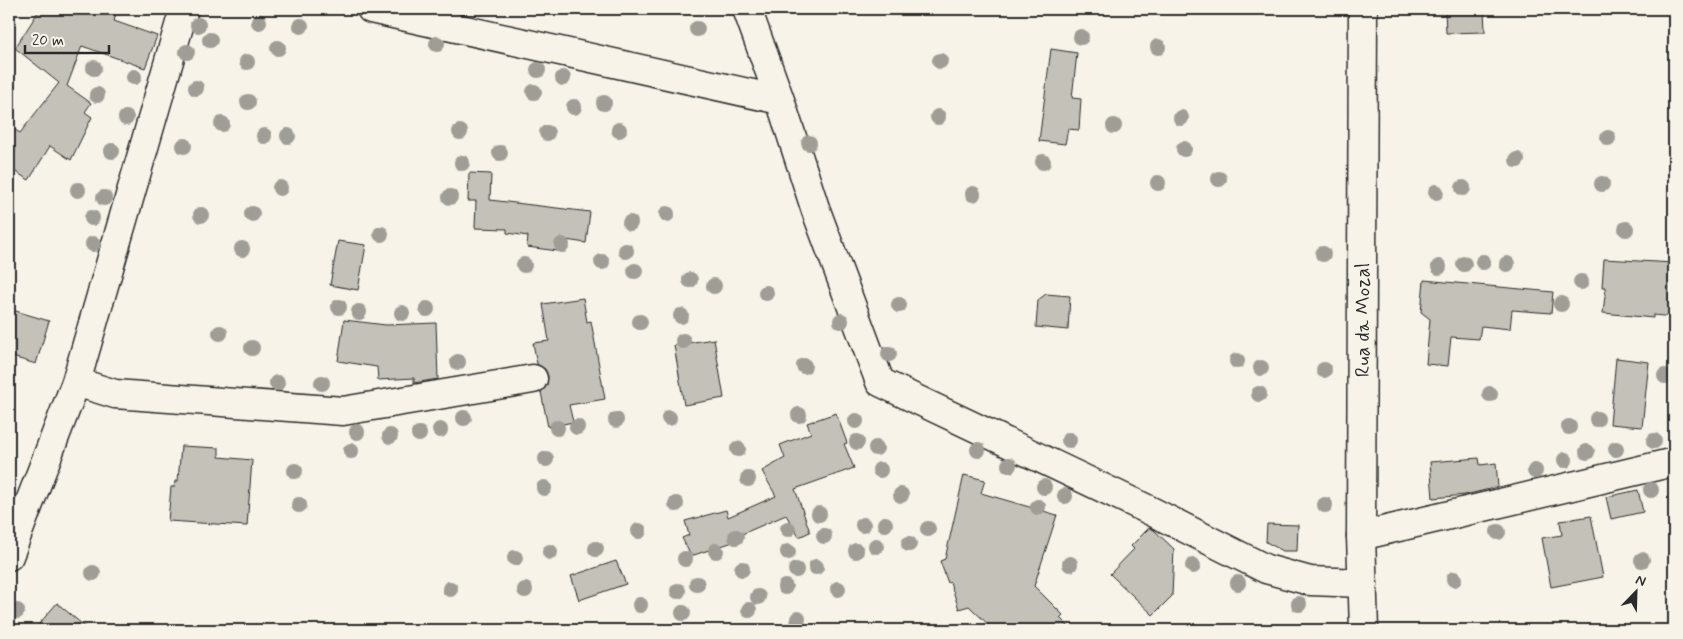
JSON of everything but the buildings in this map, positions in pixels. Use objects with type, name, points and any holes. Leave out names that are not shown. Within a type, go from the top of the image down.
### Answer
[{"type":"street","points":[[9,556],[76,382],[184,9]]},
{"type":"street","points":[[372,9],[780,100]]},
{"type":"street","points":[[747,9],[780,100],[815,208],[880,382],[1147,509],[1266,569],[1310,581],[1363,583]]},
{"type":"street","name":"Rua da Mozal","points":[[1363,9],[1361,536],[1364,630]]},
{"type":"street","points":[[76,382],[115,394],[344,411],[533,379]]},
{"type":"street","points":[[1361,536],[1674,462]]}]
